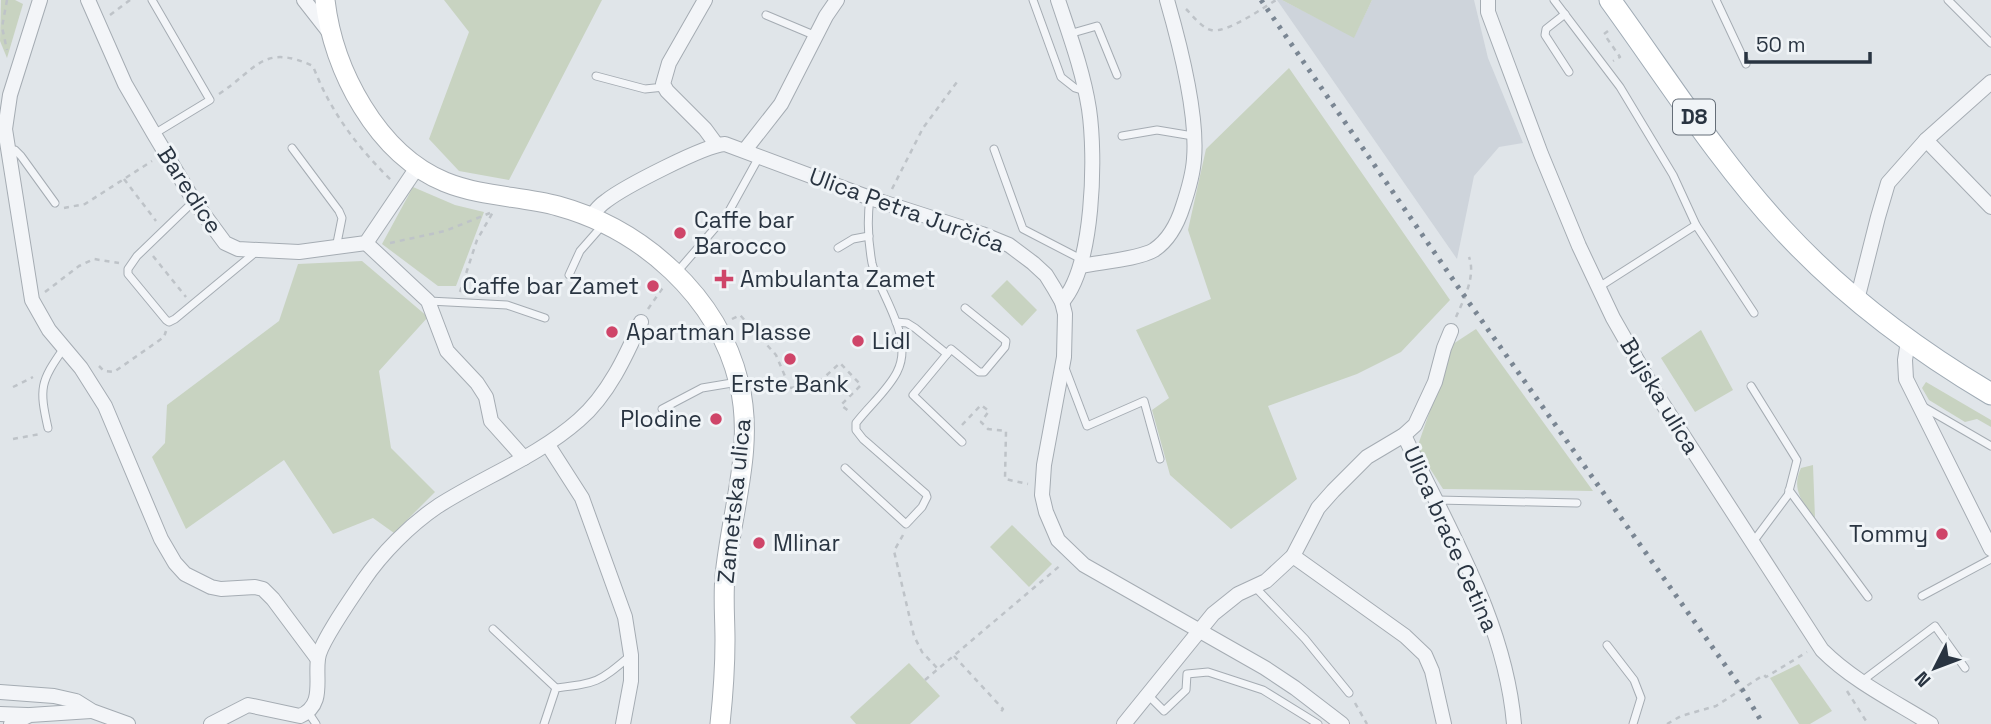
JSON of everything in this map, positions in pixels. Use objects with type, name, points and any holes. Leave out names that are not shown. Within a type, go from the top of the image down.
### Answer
[{"type":"main road","name":"Zametska ulica","points":[[325,0],[331,34],[344,71],[366,113],[392,144],[418,166],[445,182],[488,195],[533,201],[597,220],[646,248],[717,328],[746,384],[744,450],[725,578],[725,643],[720,724]]},
{"type":"main road","name":"D8","points":[[1610,0],[1752,195],[1814,262],[1908,341],[1991,394]]},
{"type":"street","points":[[40,0],[10,95],[5,129],[32,300],[49,330],[88,377],[106,406],[168,552],[185,574],[221,590],[255,587],[263,589],[273,598],[317,657]]},
{"type":"street","name":"Baredice","points":[[88,0],[125,84],[194,201],[225,243],[238,249],[299,252],[366,243]]},
{"type":"street","points":[[304,0],[331,34]]},
{"type":"street","points":[[597,220],[611,197],[716,144],[665,87],[664,76],[705,0]]},
{"type":"street","points":[[745,150],[781,104],[837,0]]},
{"type":"street","points":[[1058,0],[1085,91],[1091,128],[1091,186],[1081,263],[1076,282],[1062,302]]},
{"type":"street","points":[[1081,263],[1143,255],[1161,244],[1178,220],[1194,160],[1194,136],[1186,74],[1167,0]]},
{"type":"street","name":"Bujska ulica","points":[[1488,0],[1488,12],[1541,154],[1598,288],[1657,395],[1818,645],[1837,665],[1931,724]]},
{"type":"street","points":[[1857,300],[1888,183],[1926,140],[1991,82]]},
{"type":"street","points":[[1926,140],[1991,207]]},
{"type":"street","name":"Ulica Petra Jurčića","points":[[716,144],[745,150],[870,198],[982,234],[1009,245],[1046,275],[1062,302],[1065,330],[1063,364],[1044,465],[1042,495],[1058,540],[1084,565],[1200,629],[1295,688],[1342,724]]},
{"type":"street","points":[[418,166],[366,243],[428,301],[447,351],[478,383],[486,397],[491,421],[524,458]]},
{"type":"street","points":[[212,724],[248,705],[312,718],[318,694],[317,657],[378,560],[438,507],[548,445],[581,419],[601,396],[629,351],[641,322]]},
{"type":"street","points":[[1124,724],[1213,614],[1238,594],[1266,580],[1293,556],[1318,508],[1367,457],[1404,436],[1415,425],[1451,331]]},
{"type":"street","points":[[1908,341],[1906,380],[1991,549]]},
{"type":"street","name":"Ulica braće Cetina","points":[[1404,436],[1472,574],[1489,616],[1512,702],[1514,724]]},
{"type":"street","points":[[548,445],[582,498],[625,617],[631,655],[629,698],[623,724]]},
{"type":"street","points":[[1293,556],[1405,636],[1425,655],[1432,671],[1444,724]]},
{"type":"street","points":[[0,692],[54,696],[76,701],[92,711],[128,724]]},
{"type":"street","points":[[0,715],[92,711]]},
{"type":"street","points":[[11,724],[30,715]]},
{"type":"lane","points":[[152,0],[210,100],[154,134]]},
{"type":"lane","points":[[1033,0],[1061,77],[1075,88],[1085,91]]},
{"type":"lane","points":[[1554,0],[1620,87],[1673,175],[1696,225],[1754,313]]},
{"type":"lane","points":[[1716,0],[1745,64]]},
{"type":"lane","points":[[1948,0],[1991,43]]},
{"type":"lane","points":[[1565,14],[1546,29],[1545,35],[1569,72]]},
{"type":"lane","points":[[766,15],[816,36]]},
{"type":"lane","points":[[1069,34],[1097,26],[1117,75]]},
{"type":"lane","points":[[596,76],[645,89],[665,87]]},
{"type":"lane","points":[[1122,136],[1157,130],[1194,136]]},
{"type":"lane","points":[[292,148],[339,211],[342,218],[336,248]]},
{"type":"lane","points":[[994,149],[1024,229],[1081,263]]},
{"type":"lane","points":[[7,150],[15,150],[19,154],[55,203]]},
{"type":"lane","points":[[672,278],[728,214],[759,157]]},
{"type":"lane","points":[[845,468],[906,524],[926,501],[926,494],[857,433],[855,426],[898,371],[902,348],[873,264],[867,220],[870,198]]},
{"type":"lane","points":[[194,201],[129,264],[128,274],[169,321],[175,319],[257,251]]},
{"type":"lane","points":[[569,275],[597,220]]},
{"type":"lane","points":[[1598,288],[1696,225]]},
{"type":"lane","points":[[838,248],[853,239],[869,236]]},
{"type":"lane","points":[[428,301],[507,305],[545,318]]},
{"type":"lane","points":[[962,442],[913,395],[951,349],[979,372],[984,372],[1007,344],[965,308]]},
{"type":"lane","points":[[895,322],[906,323],[915,328],[947,354]]},
{"type":"lane","points":[[48,428],[42,386],[48,370],[64,347]]},
{"type":"lane","points":[[1063,364],[1087,426],[1144,401],[1160,459]]},
{"type":"lane","points":[[662,409],[702,388],[746,384]]},
{"type":"lane","points":[[1751,386],[1797,460],[1789,490],[1775,514],[1753,542]]},
{"type":"lane","points":[[1918,404],[1991,446]]},
{"type":"lane","points":[[1789,490],[1868,597]]},
{"type":"lane","points":[[1436,500],[1577,503]]},
{"type":"lane","points":[[1922,596],[1991,559]]},
{"type":"lane","points":[[1254,586],[1305,639],[1349,693]]},
{"type":"lane","points":[[1862,682],[1935,626],[1965,668]]},
{"type":"lane","points":[[493,629],[556,688],[591,684],[603,679],[631,655]]},
{"type":"lane","points":[[1607,645],[1634,680],[1641,698],[1633,724]]},
{"type":"lane","points":[[1147,695],[1164,711],[1186,690],[1187,674],[1208,672],[1263,691],[1318,724]]},
{"type":"lane","points":[[544,724],[556,688]]},
{"type":"path","points":[[7,0],[2,27],[9,57]]},
{"type":"path","points":[[108,16],[130,0]]},
{"type":"path","points":[[1184,7],[1207,29],[1218,31],[1276,0]]},
{"type":"path","points":[[1608,31],[1604,34],[1620,57],[1615,60]]},
{"type":"path","points":[[210,100],[263,59],[289,57],[313,66],[334,112],[390,179]]},
{"type":"path","points":[[889,195],[923,128],[957,82]]},
{"type":"path","points":[[55,203],[66,209],[85,204],[164,153]]},
{"type":"path","points":[[124,179],[164,230]]},
{"type":"path","points":[[366,243],[377,246],[445,230],[493,212],[470,260],[457,303]]},
{"type":"path","points":[[146,247],[192,305]]},
{"type":"path","points":[[1451,331],[1465,297],[1473,267],[1469,257]]},
{"type":"path","points":[[32,300],[79,266],[94,259],[129,264]]},
{"type":"path","points":[[641,322],[658,293],[672,278]]},
{"type":"path","points":[[728,321],[740,315],[776,355],[790,388]]},
{"type":"path","points":[[94,362],[104,371],[114,372],[164,337],[169,321]]},
{"type":"path","points":[[746,384],[775,383],[790,388],[818,383],[840,363],[861,385],[841,405],[859,419]]},
{"type":"path","points":[[13,387],[48,370]]},
{"type":"path","points":[[953,434],[981,405],[989,411],[981,422],[988,429],[1006,431],[1005,480],[1035,485]]},
{"type":"path","points":[[13,439],[45,432],[48,428]]},
{"type":"path","points":[[900,543],[894,551],[914,636],[922,652],[938,669]]},
{"type":"path","points":[[925,680],[1064,562]]},
{"type":"path","points":[[1667,724],[1681,716],[1716,706],[1762,676],[1766,677],[1818,645]]},
{"type":"path","points":[[954,656],[1003,709],[999,714]]},
{"type":"path","points":[[1846,690],[1868,724]]},
{"type":"path","points":[[1349,693],[1367,724]]},
{"type":"shaded area","points":[[1277,0],[1282,0],[1354,37],[1372,0],[1474,0],[1488,58],[1523,143],[1499,147],[1474,176],[1457,259]]},
{"type":"green space","points":[[1,0],[15,0],[23,4],[7,58],[0,41]]},
{"type":"green space","points":[[444,0],[602,0],[509,180],[459,171],[429,139],[469,32]]},
{"type":"green space","points":[[1282,0],[1372,0],[1354,38]]},
{"type":"green space","points":[[1289,68],[1450,300],[1401,352],[1357,374],[1268,406],[1297,479],[1231,529],[1170,475],[1152,410],[1169,398],[1136,330],[1211,299],[1188,230],[1206,149]]},
{"type":"green space","points":[[413,187],[455,205],[484,212],[456,286],[438,286],[382,244]]},
{"type":"green space","points":[[362,261],[428,317],[379,371],[391,448],[435,492],[394,533],[373,518],[333,534],[284,460],[186,529],[152,457],[165,443],[167,405],[279,321],[298,264]]},
{"type":"green space","points":[[1007,280],[1037,310],[1022,326],[991,296]]},
{"type":"green space","points":[[1476,329],[1593,491],[1443,489],[1417,448],[1453,344]]},
{"type":"green space","points":[[1701,330],[1733,390],[1695,412],[1661,358]]},
{"type":"green space","points":[[1926,382],[1991,420],[1991,427],[1977,419],[1965,422],[1929,400],[1922,388]]},
{"type":"green space","points":[[1813,465],[1815,518],[1799,495],[1797,482],[1801,468]]},
{"type":"green space","points":[[1012,525],[1052,564],[1029,587],[990,547]]},
{"type":"green space","points":[[909,663],[940,696],[910,724],[856,724],[850,717]]},
{"type":"green space","points":[[1799,664],[1832,711],[1810,724],[1799,724],[1770,678]]},
{"type":"railway","points":[[1261,0],[1465,297],[1742,689],[1763,724]]},
{"type":"place","name":"Caffe bar Barocco","points":[[680,233]]},
{"type":"place","name":"Ambulanta Zamet","points":[[724,279]]},
{"type":"place","name":"Caffe bar Zamet","points":[[653,286]]},
{"type":"place","name":"Apartman Plasse","points":[[612,332]]},
{"type":"place","name":"Lidl","points":[[858,341]]},
{"type":"place","name":"Erste Bank","points":[[790,359]]},
{"type":"place","name":"Plodine","points":[[716,419]]},
{"type":"place","name":"Tommy","points":[[1942,534]]},
{"type":"place","name":"Mlinar","points":[[759,543]]}]
